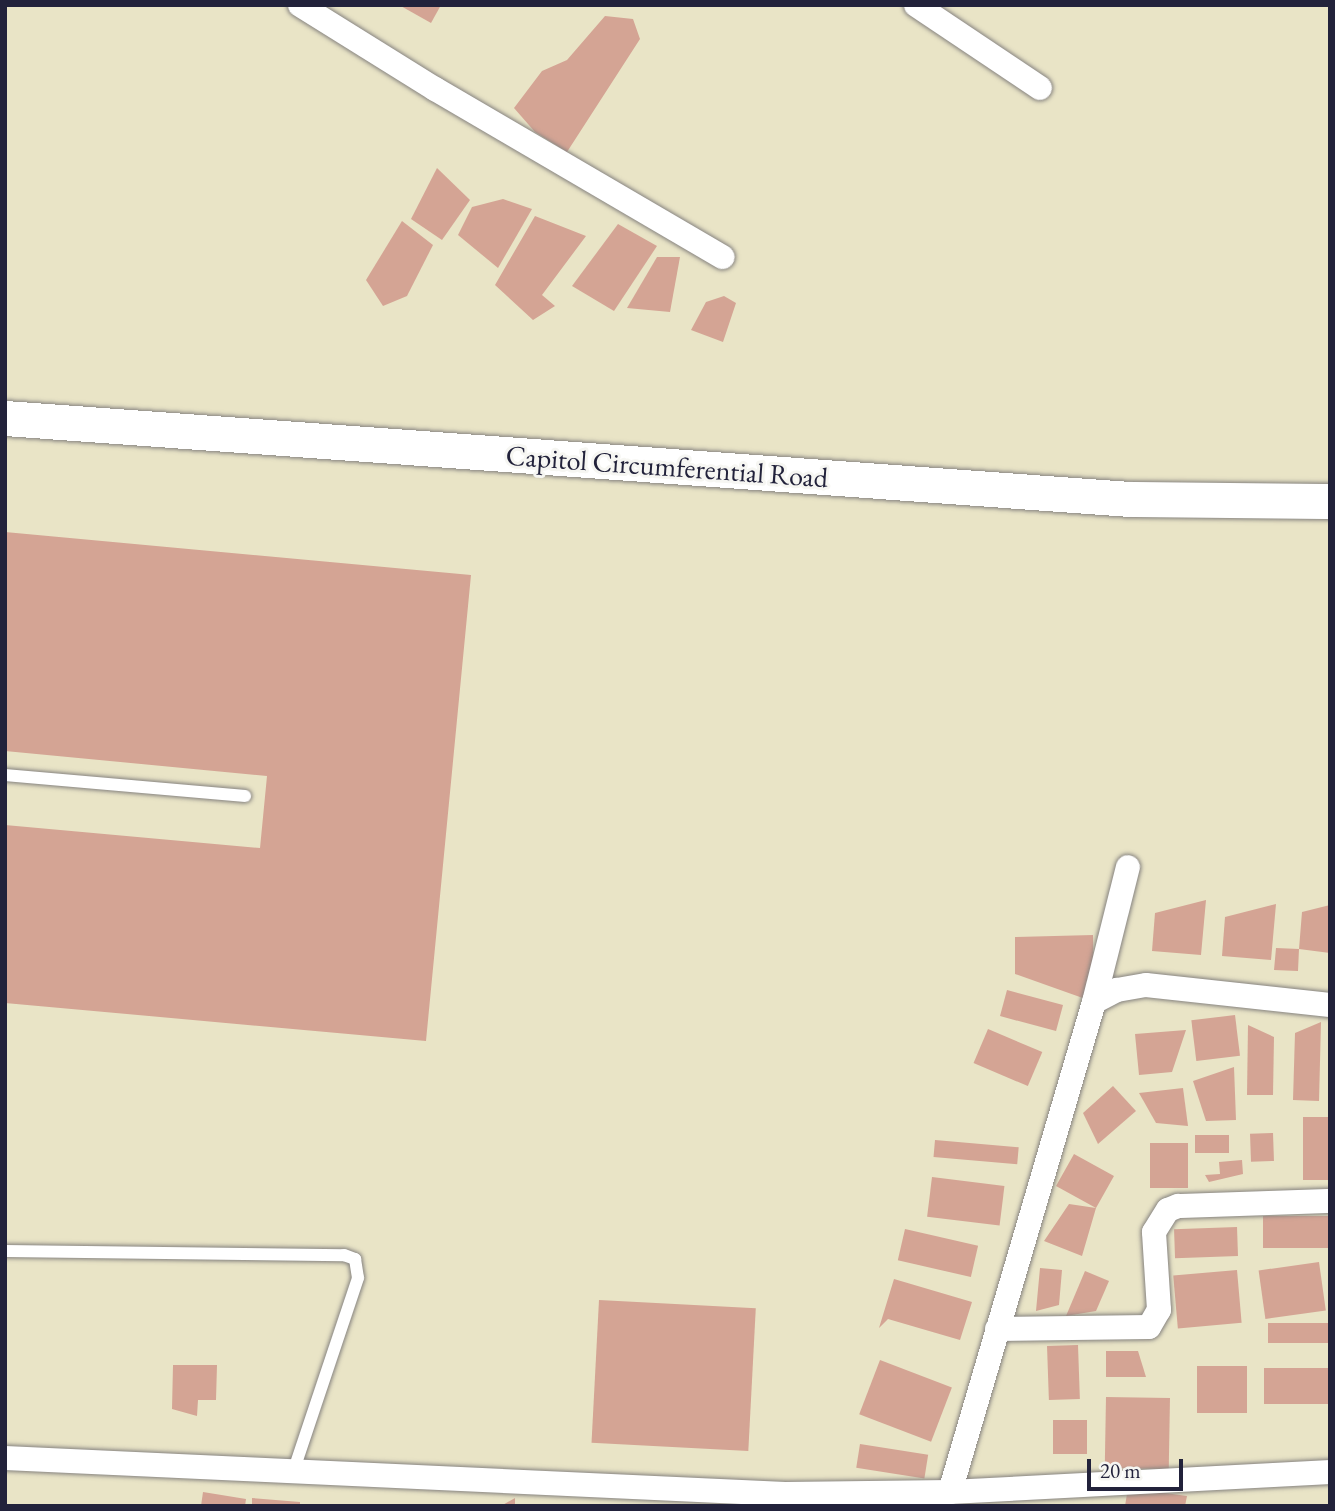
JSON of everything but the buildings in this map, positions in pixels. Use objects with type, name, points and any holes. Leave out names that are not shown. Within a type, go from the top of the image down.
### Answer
[{"type":"main road","name":"Capitol Circumferential Road","points":[[5,418],[1129,499],[1330,501]]},
{"type":"street","points":[[300,5],[723,257]]},
{"type":"street","points":[[916,5],[1040,88]]},
{"type":"street","points":[[950,1492],[1094,1002],[1128,867]]},
{"type":"street","points":[[1094,1002],[1117,990],[1146,985],[1330,1005]]},
{"type":"street","points":[[997,1329],[1149,1327],[1159,1310],[1154,1232],[1168,1210],[1178,1206],[1330,1201]]},
{"type":"street","points":[[5,1458],[587,1481],[716,1492],[1067,1494],[1330,1472]]},
{"type":"lane","points":[[5,775],[245,796]]},
{"type":"lane","points":[[5,1251],[344,1255],[355,1259],[358,1278],[294,1469]]}]
